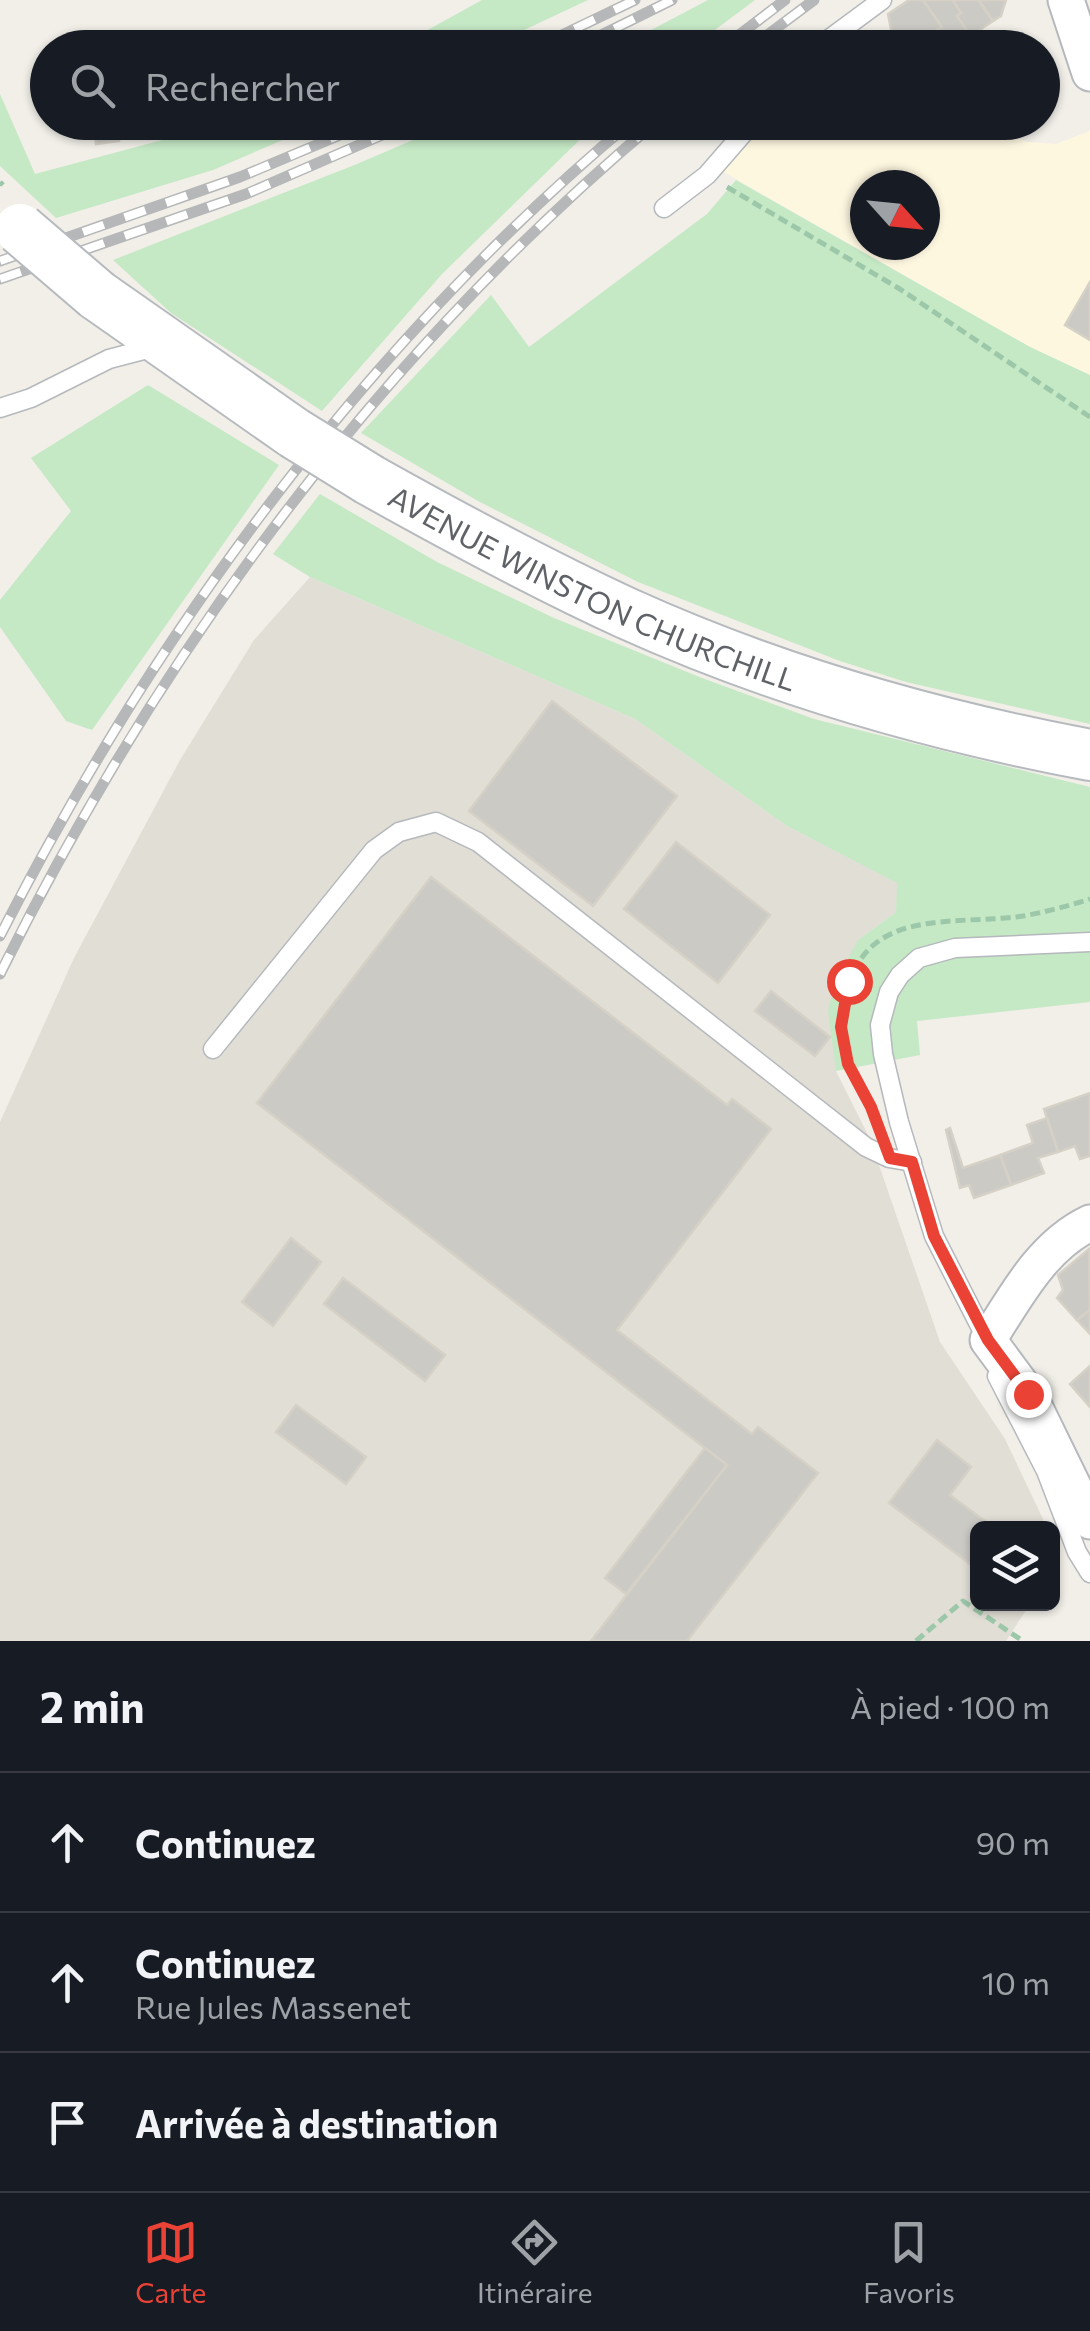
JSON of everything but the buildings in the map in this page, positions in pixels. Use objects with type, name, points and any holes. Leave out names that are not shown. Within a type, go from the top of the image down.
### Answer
[{"type":"main road","name":"AVENUE WINSTON CHURCHILL","points":[[6,202],[97,295],[165,345],[370,480],[544,573],[628,613],[825,690],[1008,739],[1090,755]]},
{"type":"street","points":[[1066,0],[1090,73]]},
{"type":"street","points":[[1090,1223],[1066,1234],[1030,1276],[988,1340],[1028,1394],[1090,1521]]},
{"type":"lane","points":[[842,30],[882,0]]},
{"type":"lane","points":[[664,208],[707,175],[738,140]]},
{"type":"lane","points":[[0,408],[30,398],[109,359],[165,345]]},
{"type":"lane","points":[[213,1050],[374,850],[399,832],[436,822],[478,842],[866,1147],[890,1158],[912,1162]]},
{"type":"lane","points":[[1090,942],[954,948],[919,958],[889,992],[880,1025],[883,1054],[934,1236],[988,1340],[996,1373],[1046,1470],[1077,1552],[1090,1573]]},
{"type":"path","points":[[707,175],[900,290],[1090,417]]},
{"type":"path","points":[[890,1158],[871,1107],[848,1064],[841,1027],[849,981],[872,948],[901,928],[936,920],[1022,916],[1090,898]]},
{"type":"path","points":[[916,1641],[963,1600],[1023,1641]]},
{"type":"shaded area","points":[[1090,131],[1090,375],[1030,347],[878,260],[940,260],[940,170],[850,170],[850,244],[706,162],[725,140],[1023,140],[1056,144]]},
{"type":"shaded area","points":[[310,577],[635,719],[787,826],[898,883],[896,912],[858,940],[836,1071],[870,1139],[940,1342],[1005,1439],[1043,1519],[970,1521],[970,1611],[1025,1611],[1006,1641],[0,1641],[0,1122],[74,958],[180,760],[254,640]]},
{"type":"green space","points":[[482,0],[588,0],[524,30],[428,30]]},
{"type":"green space","points":[[708,0],[755,0],[715,30],[651,30]]},
{"type":"green space","points":[[0,94],[35,174],[162,140],[283,140],[213,170],[56,218],[0,166]]},
{"type":"green space","points":[[413,140],[580,140],[442,274],[322,411],[171,313],[113,260]]},
{"type":"green space","points":[[736,180],[850,245],[850,260],[877,260],[1030,347],[1090,375],[1090,724],[906,682],[840,661],[638,582],[478,501],[361,433],[491,295],[529,347],[707,214]]},
{"type":"green space","points":[[148,385],[279,465],[92,730],[66,721],[0,627],[0,600],[71,511],[31,458]]},
{"type":"green space","points":[[320,494],[437,562],[554,618],[702,678],[814,719],[1090,787],[1090,1002],[917,1021],[920,1055],[836,1071],[828,1011],[834,985],[858,940],[896,912],[897,883],[787,826],[635,719],[310,577],[273,554]]},
{"type":"railway","points":[[572,30],[635,0]]},
{"type":"railway","points":[[611,30],[672,0]]},
{"type":"railway","points":[[746,30],[785,0]]},
{"type":"railway","points":[[774,30],[814,0]]},
{"type":"railway","points":[[0,261],[240,177],[328,140]]},
{"type":"railway","points":[[0,279],[246,194],[370,140]]},
{"type":"railway","points":[[0,936],[127,711],[198,602],[275,497],[356,396],[443,300],[534,208],[611,140]]},
{"type":"railway","points":[[0,974],[131,737],[284,514],[369,408],[459,308],[555,212],[636,140]]},
{"type":"route","points":[[849,981],[841,1027],[848,1064],[871,1107],[890,1158],[912,1162],[934,1236],[988,1340],[1028,1394]]}]
